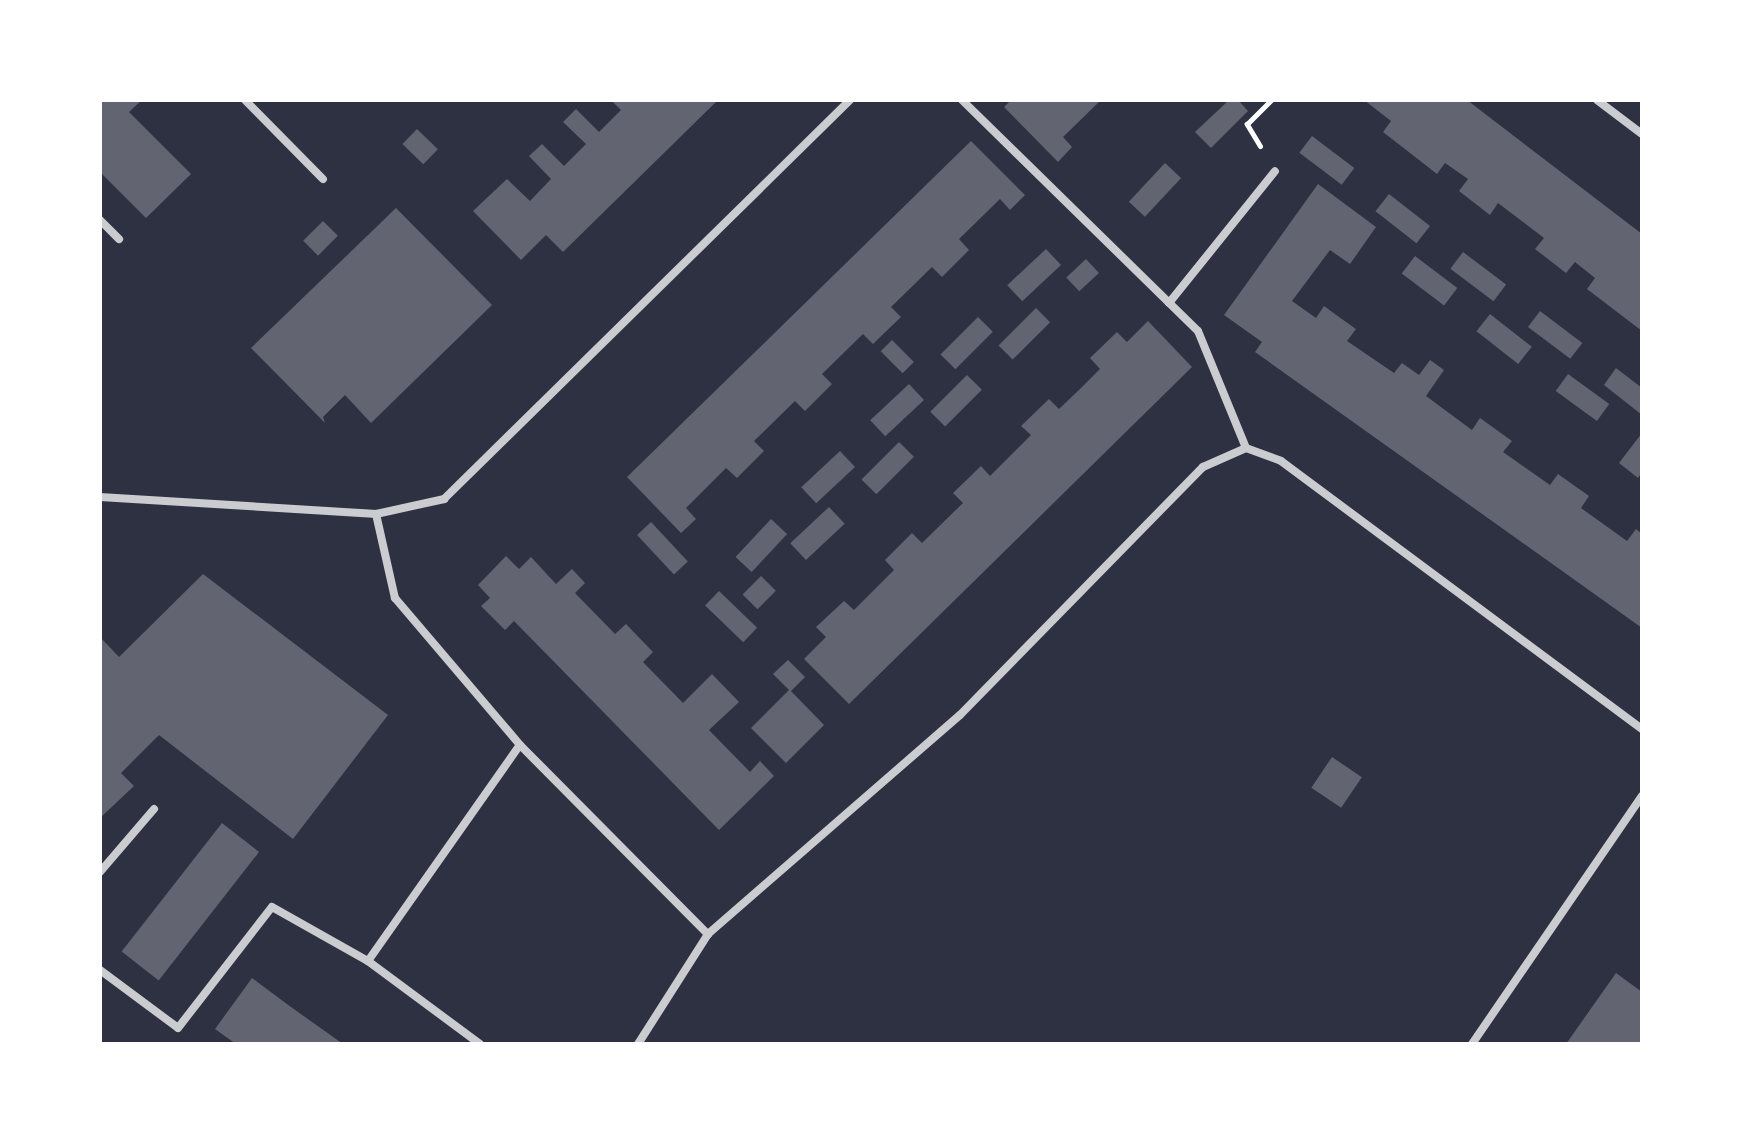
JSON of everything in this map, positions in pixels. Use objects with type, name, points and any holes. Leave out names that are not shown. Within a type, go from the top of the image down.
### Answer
[{"type":"street","points":[[245,100],[323,179]]},
{"type":"street","points":[[100,497],[376,514],[444,499],[850,100]]},
{"type":"street","points":[[962,100],[1198,331],[1246,448]]},
{"type":"street","points":[[1597,100],[1642,134]]},
{"type":"street","points":[[1169,303],[1275,171]]},
{"type":"street","points":[[100,220],[119,239]]},
{"type":"street","points":[[638,1044],[708,934],[960,715],[1203,467],[1246,448],[1281,461],[1642,729]]},
{"type":"street","points":[[376,514],[395,598],[520,745],[708,934]]},
{"type":"street","points":[[368,961],[520,745]]},
{"type":"street","points":[[1472,1044],[1642,796]]},
{"type":"street","points":[[100,872],[154,809]]},
{"type":"street","points":[[100,970],[178,1028],[272,907],[368,961],[480,1044]]},
{"type":"path","points":[[1271,100],[1247,124],[1275,171]]},
{"type":"building","points":[[100,100],[142,100],[129,112],[191,174],[146,218],[100,172]]},
{"type":"building","points":[[611,100],[718,100],[563,252],[546,235],[521,260],[473,211],[507,179],[530,201],[551,179],[529,156],[542,144],[564,166],[586,144],[563,122],[576,109],[599,132],[621,110]]},
{"type":"building","points":[[1011,100],[1101,100],[1063,137],[1072,147],[1058,162],[1004,107]]},
{"type":"building","points":[[1229,100],[1238,100],[1248,111],[1211,148],[1195,132]]},
{"type":"building","points":[[1364,100],[1467,100],[1642,234],[1642,331],[1587,289],[1595,278],[1575,262],[1566,273],[1535,249],[1544,238],[1498,203],[1490,215],[1459,191],[1468,179],[1445,163],[1437,174],[1383,132],[1391,121]]},
{"type":"building","points":[[417,129],[438,149],[423,164],[402,144]]},
{"type":"building","points":[[1312,136],[1354,168],[1342,185],[1299,153]]},
{"type":"building","points":[[971,141],[1025,195],[1010,210],[1000,199],[959,239],[969,250],[942,277],[932,267],[891,307],[901,317],[873,344],[863,334],[822,374],[832,384],[805,411],[795,401],[754,441],[764,451],[737,478],[726,468],[686,508],[696,519],[681,533],[627,477]]},
{"type":"building","points":[[1165,163],[1181,178],[1145,217],[1129,202]]},
{"type":"building","points":[[1318,184],[1376,227],[1350,264],[1330,250],[1292,301],[1316,318],[1324,306],[1356,329],[1347,341],[1394,373],[1402,363],[1419,375],[1430,360],[1444,370],[1426,396],[1472,430],[1480,418],[1512,441],[1503,452],[1550,485],[1558,474],[1589,496],[1581,508],[1627,541],[1636,529],[1642,534],[1642,628],[1255,352],[1262,342],[1224,315]]},
{"type":"building","points":[[1389,194],[1430,226],[1416,243],[1375,211]]},
{"type":"building","points":[[396,208],[492,305],[371,423],[345,395],[323,417],[325,423],[251,348]]},
{"type":"building","points":[[323,221],[338,236],[318,256],[303,241]]},
{"type":"building","points":[[1046,249],[1061,265],[1022,301],[1007,285]]},
{"type":"building","points":[[1463,252],[1506,284],[1493,301],[1450,269]]},
{"type":"building","points":[[1415,256],[1457,288],[1444,305],[1402,274]]},
{"type":"building","points":[[1086,259],[1099,273],[1079,291],[1066,277]]},
{"type":"building","points":[[1036,308],[1050,322],[1013,360],[999,345]]},
{"type":"building","points":[[1540,311],[1582,343],[1570,359],[1528,327]]},
{"type":"building","points":[[1490,314],[1532,347],[1518,364],[1476,331]]},
{"type":"building","points":[[978,317],[993,332],[955,369],[941,354]]},
{"type":"building","points":[[1148,321],[1192,367],[849,704],[804,659],[826,637],[816,627],[844,601],[854,610],[894,570],[885,560],[912,533],[922,543],[963,503],[953,493],[981,466],[990,476],[1031,435],[1021,426],[1049,399],[1059,409],[1100,369],[1090,358],[1117,332],[1127,342]]},
{"type":"building","points":[[892,340],[914,362],[903,373],[881,351]]},
{"type":"building","points":[[1616,368],[1642,388],[1642,415],[1604,385]]},
{"type":"building","points":[[1568,374],[1609,404],[1597,421],[1556,391]]},
{"type":"building","points":[[967,375],[982,390],[945,427],[930,412]]},
{"type":"building","points":[[909,384],[924,400],[885,436],[870,420]]},
{"type":"building","points":[[1642,433],[1642,472],[1638,478],[1619,463]]},
{"type":"building","points":[[899,442],[914,457],[876,494],[862,479]]},
{"type":"building","points":[[840,451],[855,467],[816,503],[801,487]]},
{"type":"building","points":[[829,507],[845,524],[806,560],[790,543]]},
{"type":"building","points":[[771,519],[787,534],[752,572],[736,557]]},
{"type":"building","points":[[651,522],[688,561],[674,574],[637,535]]},
{"type":"building","points":[[506,556],[519,569],[531,557],[556,584],[572,569],[585,583],[575,593],[615,634],[626,624],[653,652],[643,662],[683,703],[712,674],[739,702],[709,730],[750,772],[760,761],[774,776],[719,830],[514,621],[505,630],[481,606],[490,598],[478,585]]},
{"type":"building","points":[[203,574],[388,715],[293,839],[159,735],[121,773],[134,786],[100,818],[100,637],[119,657]]},
{"type":"building","points":[[761,576],[776,591],[757,609],[743,594]]},
{"type":"building","points":[[719,591],[757,628],[743,642],[705,605]]},
{"type":"building","points":[[788,660],[805,677],[791,691],[824,725],[786,763],[751,728],[789,690],[773,674]]},
{"type":"building","points":[[1332,757],[1362,777],[1341,808],[1311,788]]},
{"type":"building","points":[[222,823],[259,852],[159,980],[122,951]]},
{"type":"building","points":[[1616,973],[1642,992],[1642,1044],[1566,1044]]},
{"type":"building","points":[[252,978],[343,1044],[236,1044],[215,1029]]}]
